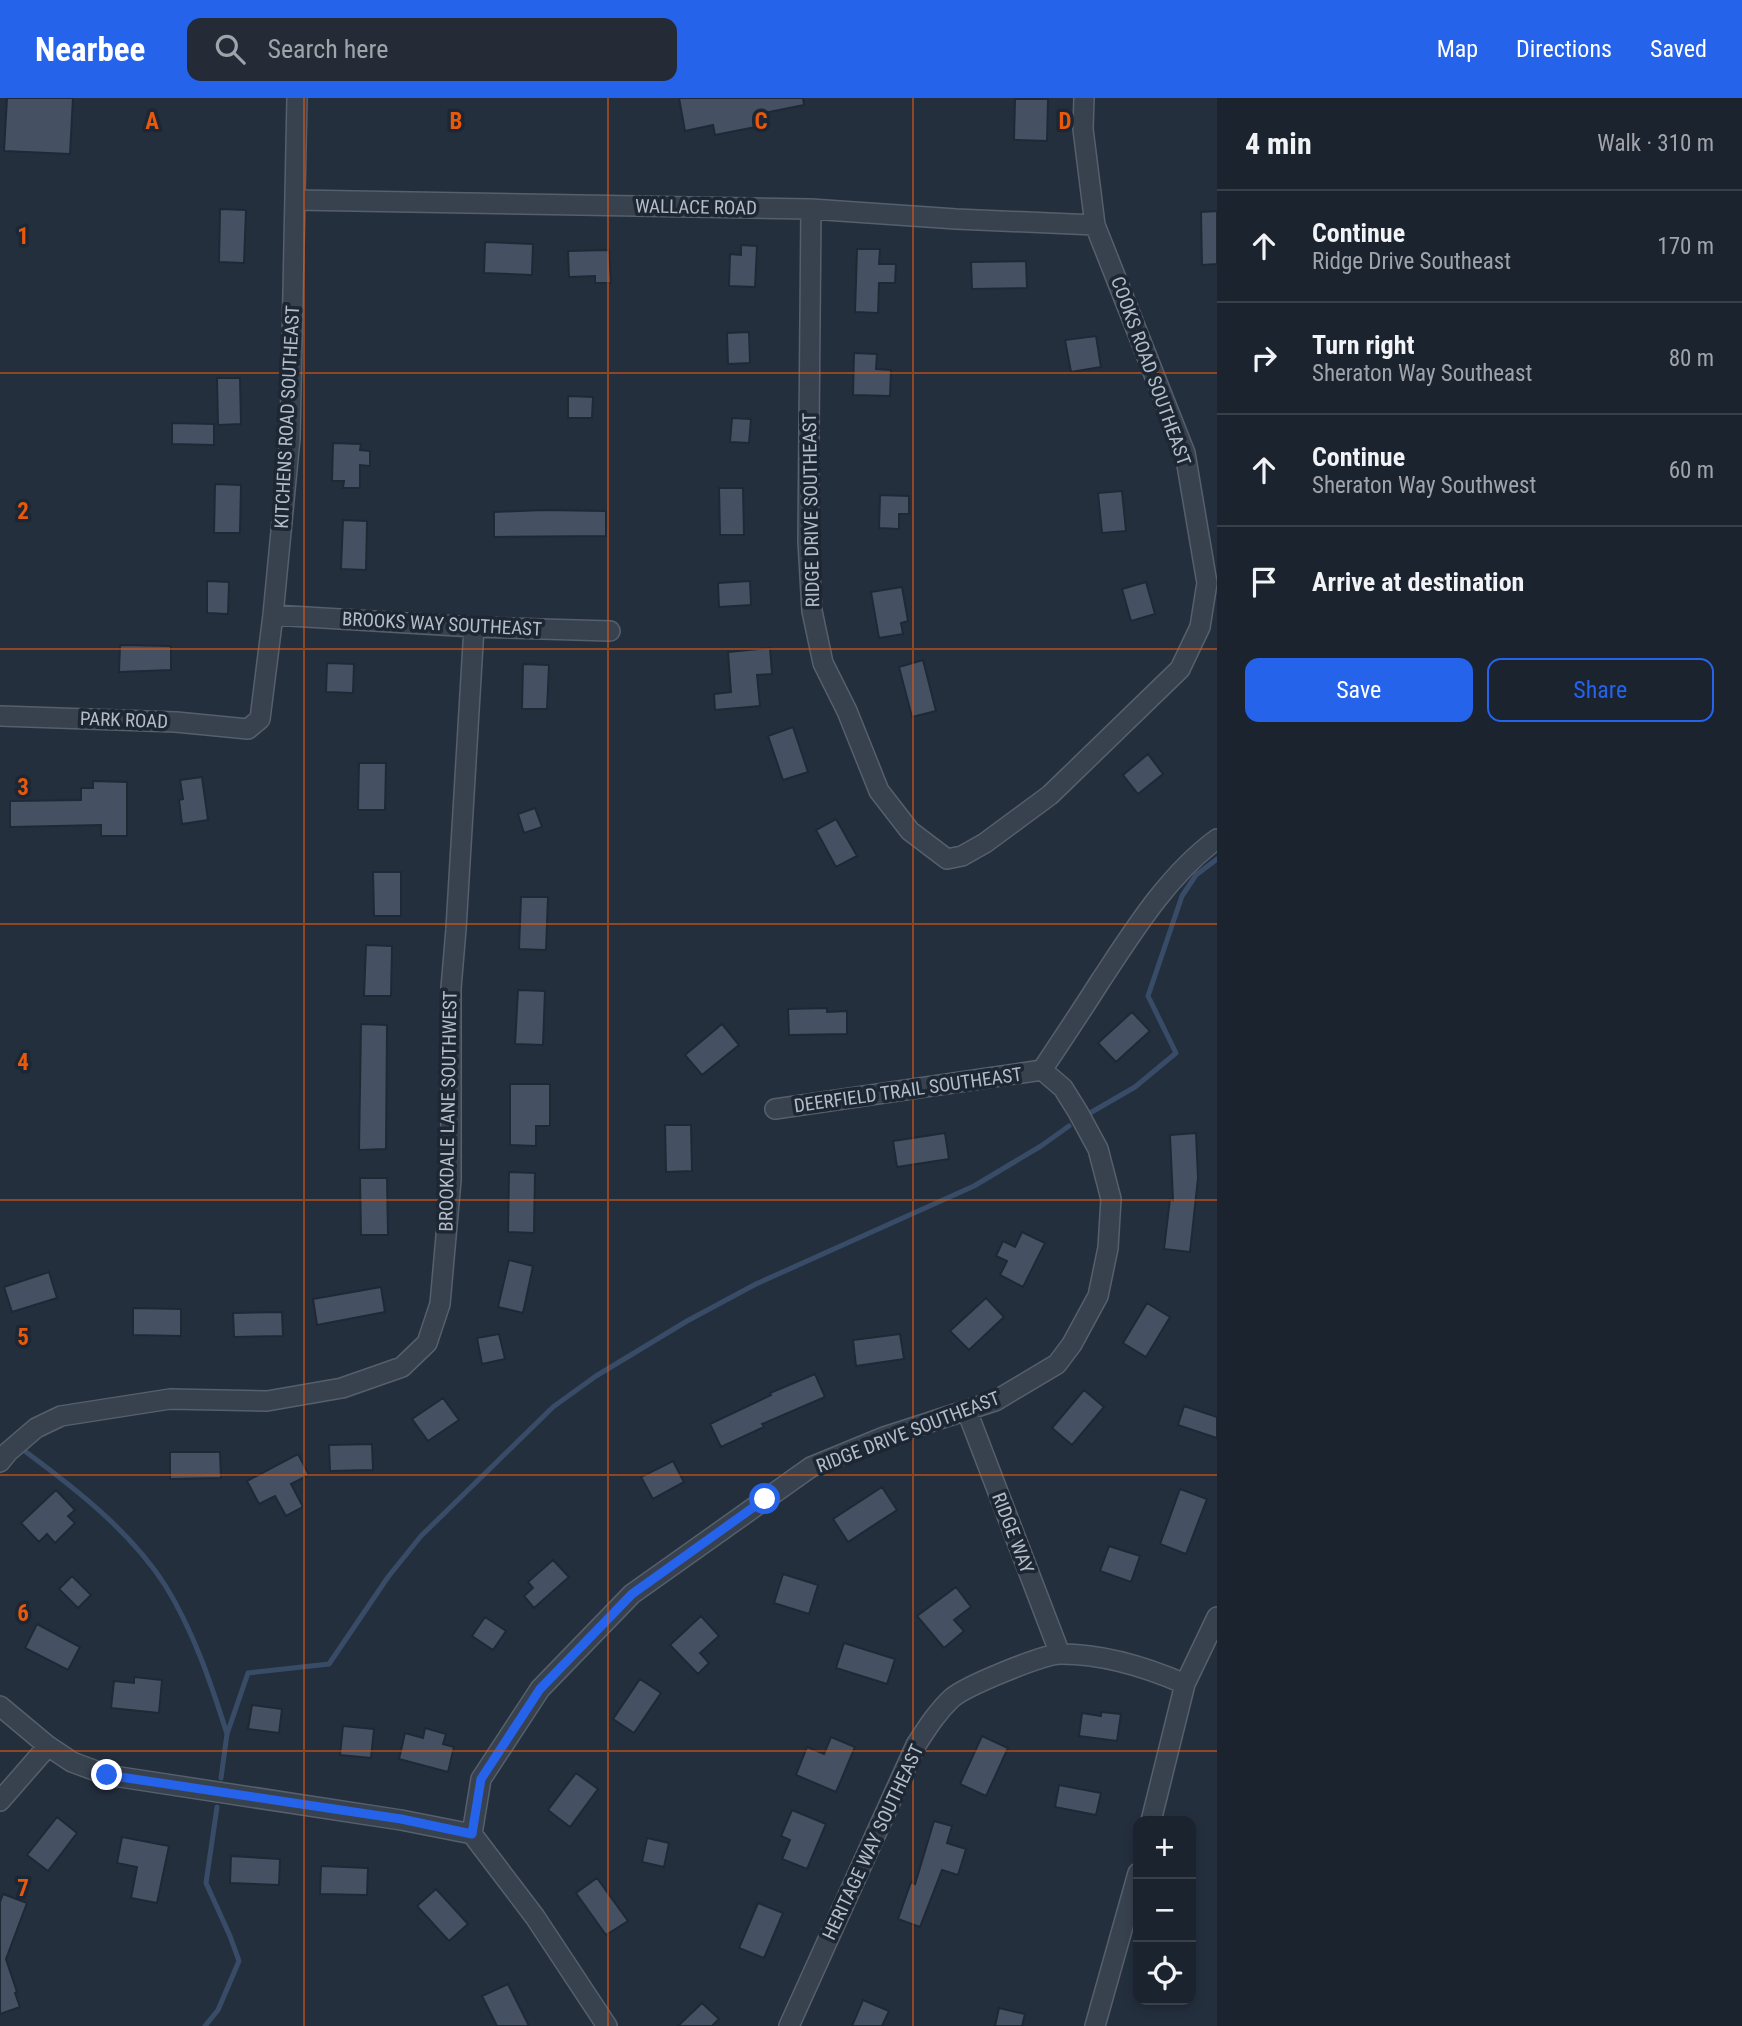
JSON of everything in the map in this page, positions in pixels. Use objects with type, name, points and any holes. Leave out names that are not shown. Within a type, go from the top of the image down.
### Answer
[{"type":"street","name":"KITCHENS ROAD SOUTHEAST","points":[[248,729],[260,719],[290,438],[297,98]]},
{"type":"street","name":"COOKS ROAD SOUTHEAST","points":[[942,857],[947,859],[962,856],[985,843],[1050,795],[1180,669],[1200,627],[1207,583],[1185,453],[1095,225],[1083,128],[1084,98]]},
{"type":"street","name":"WALLACE ROAD","points":[[297,200],[811,209],[1095,225]]},
{"type":"street","name":"RIDGE DRIVE SOUTHEAST","points":[[811,209],[808,541],[812,611],[822,663],[848,711],[879,791],[911,831],[942,857]]},
{"type":"street","name":"BROOKS WAY SOUTHEAST","points":[[273,615],[474,627],[610,631]]},
{"type":"street","name":"BROOKDALE LANE SOUTHWEST","points":[[0,1462],[36,1428],[61,1416],[170,1399],[267,1401],[342,1388],[402,1367],[427,1343],[440,1304],[451,1180],[451,988],[474,627]]},
{"type":"street","name":"PARK ROAD","points":[[0,716],[176,722],[248,729]]},
{"type":"street","points":[[1042,1070],[1120,949],[1159,896],[1194,858],[1217,839]]},
{"type":"street","name":"RIDGE DRIVE SOUTHEAST","points":[[472,1834],[481,1779],[540,1689],[632,1594],[811,1467],[884,1437],[995,1401],[1057,1364],[1082,1328],[1098,1296],[1108,1248],[1111,1199],[1098,1149],[1079,1112],[1063,1088],[1042,1070]]},
{"type":"street","name":"DEERFIELD TRAIL SOUTHEAST","points":[[775,1109],[1042,1070]]},
{"type":"street","name":"RIDGE WAY","points":[[967,1411],[1060,1654]]},
{"type":"street","points":[[1152,1816],[1185,1684],[1217,1617]]},
{"type":"street","name":"HERITAGE WAY SOUTHEAST","points":[[789,2026],[911,1755],[934,1718],[954,1696],[1049,1656],[1060,1654],[1114,1660],[1185,1684]]},
{"type":"street","points":[[0,1706],[48,1746],[72,1762],[107,1775],[401,1819],[472,1834],[535,1917],[607,2026]]},
{"type":"street","points":[[0,1801],[48,1746]]},
{"type":"street","points":[[1095,2026],[1136,1879]]},
{"type":"building","points":[[7,98],[73,98],[70,154],[4,151]]},
{"type":"building","points":[[679,98],[803,98],[804,105],[764,113],[766,125],[715,135],[713,125],[685,131]]},
{"type":"building","points":[[1015,99],[1048,99],[1047,141],[1014,140]]},
{"type":"building","points":[[220,209],[246,210],[244,263],[219,262]]},
{"type":"building","points":[[1217,211],[1217,264],[1202,265],[1201,212]]},
{"type":"building","points":[[485,242],[533,244],[532,275],[484,273]]},
{"type":"building","points":[[741,245],[757,246],[755,287],[729,286],[730,254],[741,255]]},
{"type":"building","points":[[857,249],[880,249],[879,264],[896,264],[895,283],[879,283],[878,313],[855,312]]},
{"type":"building","points":[[609,250],[611,283],[595,283],[595,276],[569,277],[568,251]]},
{"type":"building","points":[[1026,261],[1027,288],[972,289],[971,262]]},
{"type":"building","points":[[749,332],[750,363],[728,364],[727,333]]},
{"type":"building","points":[[1096,336],[1101,367],[1071,372],[1065,340]]},
{"type":"building","points":[[854,353],[877,354],[876,369],[891,370],[890,396],[853,395]]},
{"type":"building","points":[[217,378],[240,378],[241,424],[218,425]]},
{"type":"building","points":[[568,396],[593,397],[592,418],[568,418]]},
{"type":"building","points":[[732,418],[751,419],[749,443],[730,442]]},
{"type":"building","points":[[172,423],[214,424],[214,445],[172,444]]},
{"type":"building","points":[[333,443],[361,444],[360,450],[370,451],[370,466],[360,465],[360,488],[343,488],[344,481],[332,481]]},
{"type":"building","points":[[215,484],[241,485],[240,533],[214,533]]},
{"type":"building","points":[[719,488],[743,488],[744,535],[720,535]]},
{"type":"building","points":[[1122,491],[1126,531],[1102,533],[1098,493]]},
{"type":"building","points":[[880,495],[909,496],[909,514],[899,514],[899,529],[879,528]]},
{"type":"building","points":[[606,511],[606,536],[494,537],[494,512]]},
{"type":"building","points":[[343,520],[367,521],[366,570],[341,569]]},
{"type":"building","points":[[207,581],[229,582],[228,614],[207,613]]},
{"type":"building","points":[[750,581],[751,605],[719,607],[718,583]]},
{"type":"building","points":[[1146,582],[1155,614],[1131,621],[1122,589]]},
{"type":"building","points":[[902,587],[908,621],[901,623],[903,634],[879,638],[871,592]]},
{"type":"building","points":[[120,645],[171,646],[171,670],[119,672]]},
{"type":"building","points":[[770,648],[772,674],[757,675],[760,706],[715,710],[714,694],[731,692],[728,652]]},
{"type":"building","points":[[923,660],[936,711],[912,717],[899,667]]},
{"type":"building","points":[[327,663],[354,664],[353,693],[326,692]]},
{"type":"building","points":[[523,664],[549,665],[547,709],[522,709]]},
{"type":"building","points":[[793,727],[808,772],[783,780],[768,736]]},
{"type":"building","points":[[1148,754],[1163,774],[1138,794],[1123,775]]},
{"type":"building","points":[[359,763],[386,763],[385,810],[358,810]]},
{"type":"building","points":[[202,777],[208,820],[182,824],[179,800],[183,799],[180,780]]},
{"type":"building","points":[[93,781],[127,782],[127,836],[101,836],[101,825],[10,827],[10,801],[81,800],[81,788],[93,788]]},
{"type":"building","points":[[535,808],[542,827],[524,833],[518,814]]},
{"type":"building","points":[[836,819],[857,856],[836,867],[816,830]]},
{"type":"building","points":[[373,872],[401,872],[401,916],[374,916]]},
{"type":"building","points":[[521,897],[548,897],[546,950],[519,949]]},
{"type":"building","points":[[366,945],[392,946],[391,996],[364,996]]},
{"type":"building","points":[[518,990],[545,991],[543,1045],[515,1044]]},
{"type":"building","points":[[827,1008],[827,1012],[847,1011],[847,1034],[789,1035],[788,1009]]},
{"type":"building","points":[[1132,1012],[1150,1031],[1116,1062],[1098,1043]]},
{"type":"building","points":[[361,1024],[387,1025],[386,1149],[359,1150]]},
{"type":"building","points":[[722,1024],[739,1045],[702,1075],[685,1055]]},
{"type":"building","points":[[510,1084],[550,1084],[550,1126],[536,1126],[536,1146],[510,1145]]},
{"type":"building","points":[[665,1125],[691,1125],[692,1171],[666,1172]]},
{"type":"building","points":[[945,1133],[949,1159],[897,1167],[893,1141]]},
{"type":"building","points":[[1196,1133],[1198,1178],[1190,1252],[1164,1249],[1170,1199],[1173,1200],[1170,1135]]},
{"type":"building","points":[[509,1172],[535,1173],[534,1233],[508,1232]]},
{"type":"building","points":[[360,1178],[387,1178],[388,1235],[361,1235]]},
{"type":"building","points":[[1022,1232],[1045,1243],[1023,1287],[1000,1275],[1007,1261],[996,1256],[1003,1241],[1015,1247]]},
{"type":"building","points":[[509,1260],[533,1266],[523,1313],[498,1307]]},
{"type":"building","points":[[49,1272],[57,1298],[12,1312],[4,1287]]},
{"type":"building","points":[[381,1287],[385,1312],[317,1325],[313,1299]]},
{"type":"building","points":[[986,1298],[1004,1317],[969,1350],[950,1331]]},
{"type":"building","points":[[1147,1303],[1170,1317],[1146,1357],[1123,1343]]},
{"type":"building","points":[[133,1308],[181,1309],[181,1336],[133,1335]]},
{"type":"building","points":[[282,1312],[283,1336],[234,1337],[233,1313]]},
{"type":"building","points":[[499,1334],[505,1359],[482,1364],[477,1338]]},
{"type":"building","points":[[900,1334],[904,1359],[856,1366],[853,1340]]},
{"type":"building","points":[[815,1374],[825,1397],[762,1424],[764,1427],[721,1447],[710,1424],[771,1395],[770,1393]]},
{"type":"building","points":[[1084,1390],[1104,1407],[1072,1445],[1052,1428]]},
{"type":"building","points":[[443,1398],[459,1420],[428,1441],[412,1419]]},
{"type":"building","points":[[1184,1406],[1217,1417],[1217,1438],[1178,1425]]},
{"type":"building","points":[[372,1444],[373,1470],[330,1471],[329,1445]]},
{"type":"building","points":[[170,1452],[220,1452],[221,1478],[170,1479]]},
{"type":"building","points":[[298,1454],[309,1475],[291,1484],[303,1507],[286,1516],[275,1496],[259,1504],[247,1481]]},
{"type":"building","points":[[673,1461],[684,1482],[653,1499],[641,1477]]},
{"type":"building","points":[[882,1487],[897,1510],[848,1542],[833,1519]]},
{"type":"building","points":[[1180,1489],[1207,1499],[1186,1554],[1160,1544]]},
{"type":"building","points":[[56,1490],[75,1510],[68,1516],[75,1523],[55,1543],[47,1534],[39,1542],[21,1523]]},
{"type":"building","points":[[1109,1546],[1140,1556],[1131,1582],[1100,1571]]},
{"type":"building","points":[[553,1560],[569,1577],[534,1608],[524,1596],[533,1588],[528,1582]]},
{"type":"building","points":[[783,1574],[818,1585],[809,1614],[774,1603]]},
{"type":"building","points":[[72,1576],[91,1595],[78,1608],[59,1589]]},
{"type":"building","points":[[956,1587],[971,1607],[954,1620],[964,1631],[944,1648],[917,1616]]},
{"type":"building","points":[[701,1616],[719,1636],[700,1653],[709,1663],[698,1674],[670,1645]]},
{"type":"building","points":[[485,1617],[506,1631],[493,1650],[472,1636]]},
{"type":"building","points":[[37,1624],[80,1647],[68,1670],[25,1648]]},
{"type":"building","points":[[844,1643],[895,1659],[887,1684],[836,1668]]},
{"type":"building","points":[[134,1677],[162,1680],[159,1713],[111,1708],[114,1681],[134,1683]]},
{"type":"building","points":[[640,1679],[661,1693],[634,1733],[613,1719]]},
{"type":"building","points":[[252,1705],[282,1709],[279,1733],[248,1729]]},
{"type":"building","points":[[1101,1712],[1121,1714],[1117,1741],[1079,1736],[1082,1713],[1101,1716]]},
{"type":"building","points":[[343,1726],[374,1729],[371,1758],[340,1755]]},
{"type":"building","points":[[425,1728],[446,1734],[443,1744],[454,1747],[448,1772],[399,1759],[405,1733],[423,1738]]},
{"type":"building","points":[[982,1736],[1008,1748],[986,1796],[960,1784]]},
{"type":"building","points":[[831,1737],[855,1747],[836,1792],[796,1775],[807,1747],[824,1754]]},
{"type":"building","points":[[576,1773],[598,1789],[570,1827],[548,1810]]},
{"type":"building","points":[[1059,1785],[1101,1793],[1096,1815],[1055,1807]]},
{"type":"building","points":[[792,1810],[826,1824],[807,1869],[782,1859],[790,1840],[781,1836]]},
{"type":"building","points":[[57,1817],[77,1833],[48,1871],[27,1855]]},
{"type":"building","points":[[934,1821],[952,1826],[947,1843],[966,1849],[958,1875],[942,1870],[920,1927],[898,1919],[911,1882],[915,1884]]},
{"type":"building","points":[[122,1837],[169,1846],[157,1903],[131,1898],[137,1867],[117,1863]]},
{"type":"building","points":[[647,1838],[669,1843],[664,1867],[642,1862]]},
{"type":"building","points":[[231,1856],[280,1859],[279,1885],[230,1883]]},
{"type":"building","points":[[321,1866],[368,1868],[367,1895],[320,1894]]},
{"type":"building","points":[[597,1878],[628,1921],[606,1935],[576,1893]]},
{"type":"building","points":[[436,1889],[468,1924],[449,1941],[417,1906]]},
{"type":"building","points":[[3,1894],[27,1903],[6,1959],[20,2007],[0,2014],[0,1902]]},
{"type":"building","points":[[758,1903],[783,1913],[764,1958],[739,1948]]},
{"type":"building","points":[[508,1984],[529,2026],[497,2026],[482,1996]]},
{"type":"building","points":[[863,2000],[889,2011],[882,2026],[852,2026]]},
{"type":"building","points":[[702,2003],[719,2019],[712,2026],[678,2026]]},
{"type":"building","points":[[999,2008],[1025,2014],[1022,2026],[995,2026]]},
{"type":"waterway","points":[[1090,1113],[1135,1087],[1176,1053],[1148,996],[1182,896],[1196,875],[1217,859]]},
{"type":"waterway","points":[[221,1778],[227,1734],[248,1673],[329,1664],[388,1577],[421,1536],[553,1407],[596,1376],[687,1321],[756,1284],[974,1186],[1069,1126]]},
{"type":"waterway","points":[[26,1452],[101,1512],[151,1565],[175,1602],[193,1638],[227,1734]]},
{"type":"waterway","points":[[205,2026],[218,2010],[239,1961],[206,1883],[217,1807]]},
{"type":"route","points":[[107,1775],[401,1819],[472,1834],[481,1779],[540,1689],[632,1594],[765,1499]]}]
